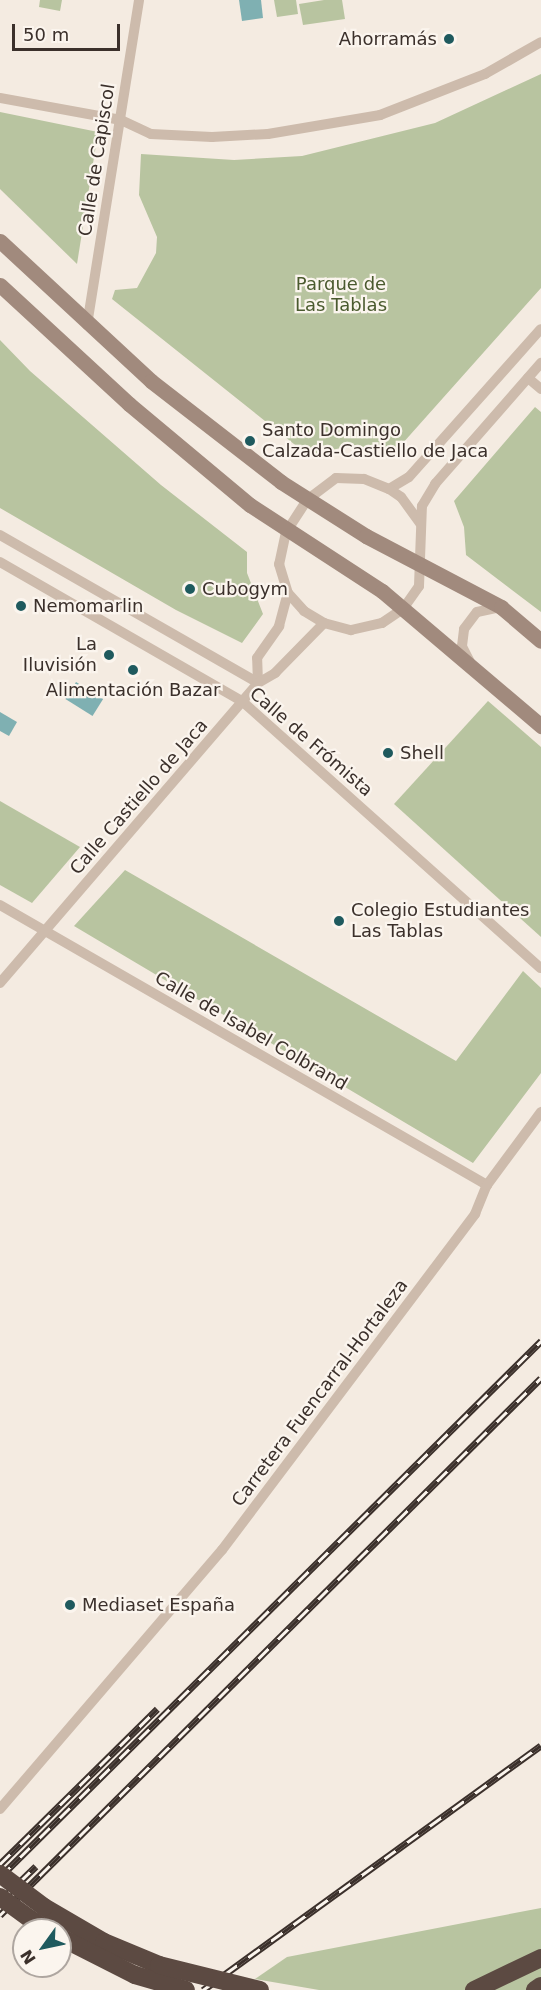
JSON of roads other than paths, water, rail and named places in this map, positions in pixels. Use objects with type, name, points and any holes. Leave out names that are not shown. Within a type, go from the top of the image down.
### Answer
[{"type":"highway","points":[[0,1874],[44,1907],[104,1942],[159,1965],[260,1990]]},
{"type":"highway","points":[[0,1897],[29,1918]]},
{"type":"highway","points":[[72,1943],[135,1975],[186,1990]]},
{"type":"highway","points":[[474,1990],[541,1958]]},
{"type":"highway","points":[[535,1990],[541,1986]]},
{"type":"street","name":"Calle de Capiscol","points":[[87,325],[139,0]]},
{"type":"street","points":[[0,98],[120,120],[151,134],[212,137],[268,134],[380,115],[485,74],[541,42]]},
{"type":"street","points":[[0,241],[87,325],[168,395],[307,500],[422,567],[501,607],[541,641]]},
{"type":"street","points":[[0,285],[129,404],[286,532],[382,591],[541,726]]},
{"type":"street","points":[[389,489],[409,477],[541,329]]},
{"type":"street","points":[[420,523],[401,497],[389,489],[363,479],[336,478],[307,500],[286,532],[279,564],[288,593],[304,611],[324,622],[351,630],[367,628],[403,609],[419,586],[422,567],[420,523],[422,506],[435,484],[541,363]]},
{"type":"street","points":[[528,378],[541,389]]},
{"type":"street","name":"Calle de Frómista","points":[[0,535],[258,683]]},
{"type":"street","name":"Calle de Frómista","points":[[0,562],[243,702],[541,968]]},
{"type":"street","points":[[258,683],[257,658],[279,626],[288,593]]},
{"type":"street","points":[[472,667],[462,646],[464,629],[477,612],[501,607]]},
{"type":"street","name":"Calle Castiello de Jaca","points":[[0,984],[258,683],[275,673],[324,622]]},
{"type":"street","name":"Calle de Isabel Colbrand","points":[[0,906],[487,1185]]},
{"type":"street","name":"Carretera Fuencarral-Hortaleza","points":[[0,1809],[111,1683],[244,1521],[475,1214],[487,1185],[541,1112]]},
{"type":"water","points":[[239,0],[261,0],[263,18],[242,21]]},
{"type":"water","points":[[76,682],[103,699],[93,716],[65,699]]},
{"type":"water","points":[[0,712],[17,722],[9,736],[0,731]]},
{"type":"railway","points":[[0,1877],[541,1341]]},
{"type":"railway","points":[[0,1915],[541,1378]]},
{"type":"railway","points":[[0,1864],[157,1709]]},
{"type":"railway","points":[[203,1990],[541,1745]]},
{"type":"railway","points":[[0,1901],[36,1866]]},
{"type":"place","name":"Ahorramás","points":[[449,39]]},
{"type":"place","name":"Santo Domingo Calzada-Castiello de Jaca","points":[[250,441]]},
{"type":"place","name":"Cubogym","points":[[190,589]]},
{"type":"place","name":"Nemomarlin","points":[[21,606]]},
{"type":"place","name":"La Iluvisión","points":[[109,655]]},
{"type":"place","name":"Alimentación Bazar","points":[[133,670]]},
{"type":"place","name":"Shell","points":[[388,753]]},
{"type":"place","name":"Colegio Estudiantes Las Tablas","points":[[339,921]]},
{"type":"place","name":"Mediaset España","points":[[70,1605]]},
{"type":"park label","name":"Parque de Las Tablas","points":[[341,295]]}]
